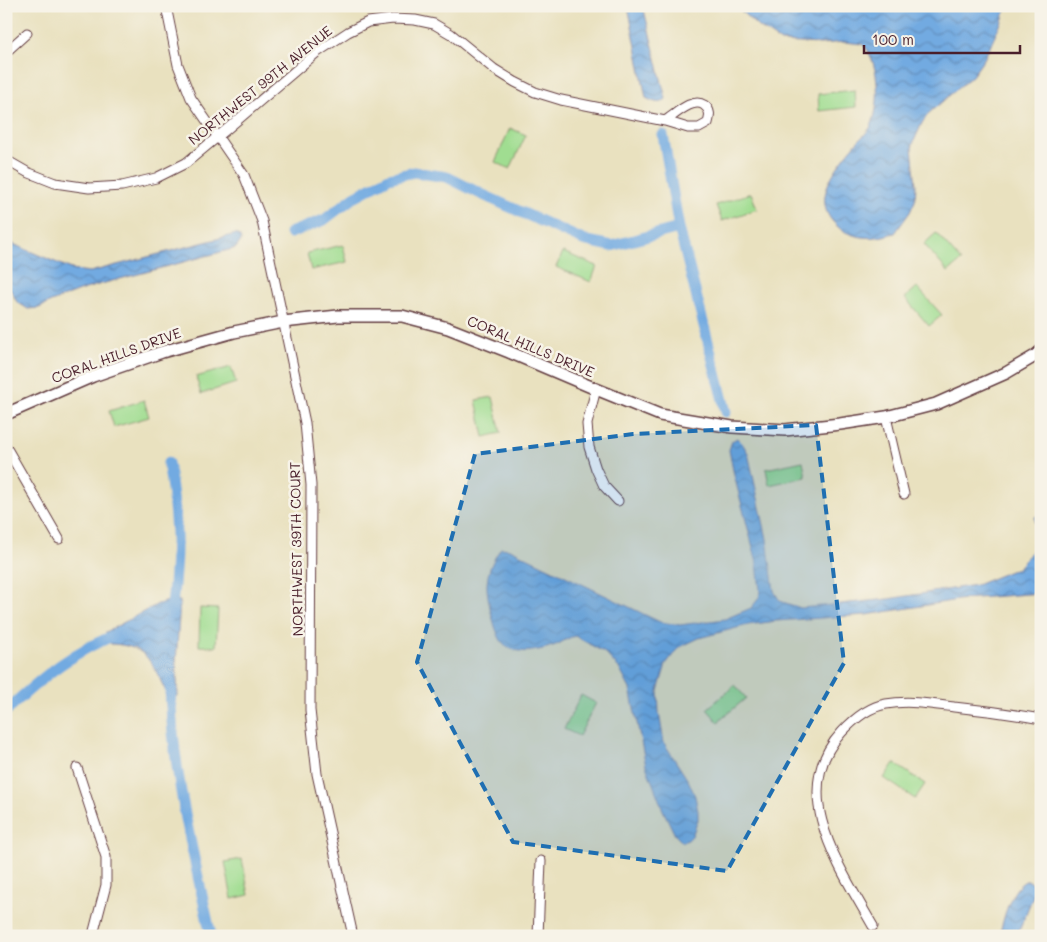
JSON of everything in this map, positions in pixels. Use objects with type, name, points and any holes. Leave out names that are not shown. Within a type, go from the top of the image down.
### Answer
[{"type":"street","name":"NORTHWEST 39TH COURT","points":[[166,6],[178,65],[191,98],[244,176],[262,221],[305,422],[311,485],[310,710],[317,774],[353,936]]},
{"type":"street","name":"NORTHWEST 99TH AVENUE","points":[[6,160],[27,172],[55,183],[89,188],[122,186],[156,178],[186,163],[316,53],[348,32],[368,22],[393,19],[415,20],[434,24],[451,34],[494,69],[515,82],[535,92],[561,100],[688,128],[699,128],[708,123],[710,115],[707,107],[701,103],[694,103],[685,106],[665,122]]},
{"type":"street","points":[[6,52],[27,33]]},
{"type":"street","name":"CORAL HILLS DRIVE","points":[[6,414],[93,376],[162,352],[234,332],[283,322],[338,316],[402,316],[448,328],[660,415],[732,427],[785,430],[886,417],[936,404],[1006,373],[1041,351]]},
{"type":"street","points":[[596,389],[587,424],[589,447],[604,486],[618,501]]},
{"type":"street","points":[[886,417],[904,494]]},
{"type":"street","points":[[6,447],[59,539]]},
{"type":"street","points":[[873,926],[842,872],[821,820],[817,798],[819,774],[825,758],[837,738],[851,722],[867,711],[886,704],[915,702],[1009,713],[1041,719]]},
{"type":"street","points":[[77,768],[106,857],[106,885],[93,934]]},
{"type":"street","points":[[538,936],[541,861]]},
{"type":"highlighted area","points":[[816,425],[844,663],[727,871],[513,842],[417,662],[475,454],[633,434]]},
{"type":"green space","points":[[855,90],[856,107],[819,111],[818,94]]},
{"type":"green space","points":[[510,128],[526,135],[510,169],[495,162]]},
{"type":"green space","points":[[751,193],[757,209],[722,221],[716,205]]},
{"type":"green space","points":[[936,233],[961,261],[948,272],[924,244]]},
{"type":"green space","points":[[343,245],[347,262],[311,270],[307,253]]},
{"type":"green space","points":[[563,252],[597,266],[591,282],[556,267]]},
{"type":"green space","points":[[917,287],[942,315],[929,326],[905,298]]},
{"type":"green space","points":[[231,367],[236,383],[201,394],[196,377]]},
{"type":"green space","points":[[493,397],[501,433],[484,437],[476,400]]},
{"type":"green space","points":[[144,400],[149,417],[114,427],[109,411]]},
{"type":"green space","points":[[803,461],[806,477],[769,485],[766,469]]},
{"type":"green space","points":[[200,608],[218,609],[216,647],[199,646]]},
{"type":"green space","points":[[735,685],[746,698],[718,722],[707,709]]},
{"type":"green space","points":[[581,695],[596,703],[579,736],[564,729]]},
{"type":"green space","points":[[894,763],[925,784],[915,799],[884,778]]},
{"type":"green space","points":[[242,859],[249,895],[232,899],[225,862]]},
{"type":"water","points":[[628,6],[643,6],[666,99],[662,102],[646,98]]},
{"type":"water","points":[[734,6],[1007,6],[984,59],[972,76],[929,113],[922,123],[912,148],[916,185],[915,201],[910,212],[895,233],[881,237],[861,237],[850,234],[837,226],[829,216],[825,205],[825,193],[835,171],[850,150],[870,128],[875,116],[877,88],[875,69],[867,49],[862,44],[845,42],[821,44],[781,42],[756,25]]},
{"type":"water","points":[[236,234],[240,237],[241,241],[236,248],[101,284],[39,308],[28,309],[17,302],[6,281],[6,241],[74,270],[90,272]]},
{"type":"water","points":[[737,438],[748,453],[767,539],[774,591],[780,601],[801,608],[888,599],[976,585],[1018,568],[1034,548],[1035,517],[1041,514],[1041,593],[964,599],[866,615],[776,621],[748,625],[699,638],[678,648],[666,664],[658,691],[659,713],[664,743],[689,782],[695,796],[698,811],[698,820],[692,836],[682,842],[675,835],[663,810],[646,766],[630,689],[619,668],[605,653],[575,636],[554,646],[534,651],[518,651],[506,646],[500,639],[494,624],[487,589],[488,574],[501,548],[510,549],[660,622],[680,625],[725,619],[751,608],[759,598],[760,591],[757,563],[729,450],[732,441]]},
{"type":"water","points":[[172,600],[180,601],[176,663],[178,696],[170,696],[153,665],[144,654],[133,648],[111,644],[106,632],[158,604]]},
{"type":"water","points":[[1028,880],[1034,886],[1034,894],[1017,936],[999,936],[1012,896],[1022,883]]},
{"type":"waterway","points":[[663,135],[679,228],[726,412]]},
{"type":"waterway","points":[[290,233],[324,220],[354,197],[389,178],[414,172],[447,177],[583,240],[611,246],[679,228]]},
{"type":"waterway","points":[[168,463],[176,533],[176,564],[171,615]]},
{"type":"waterway","points":[[6,711],[32,687],[74,655],[105,639],[122,633]]},
{"type":"waterway","points":[[170,681],[174,745],[184,809],[211,936]]}]
